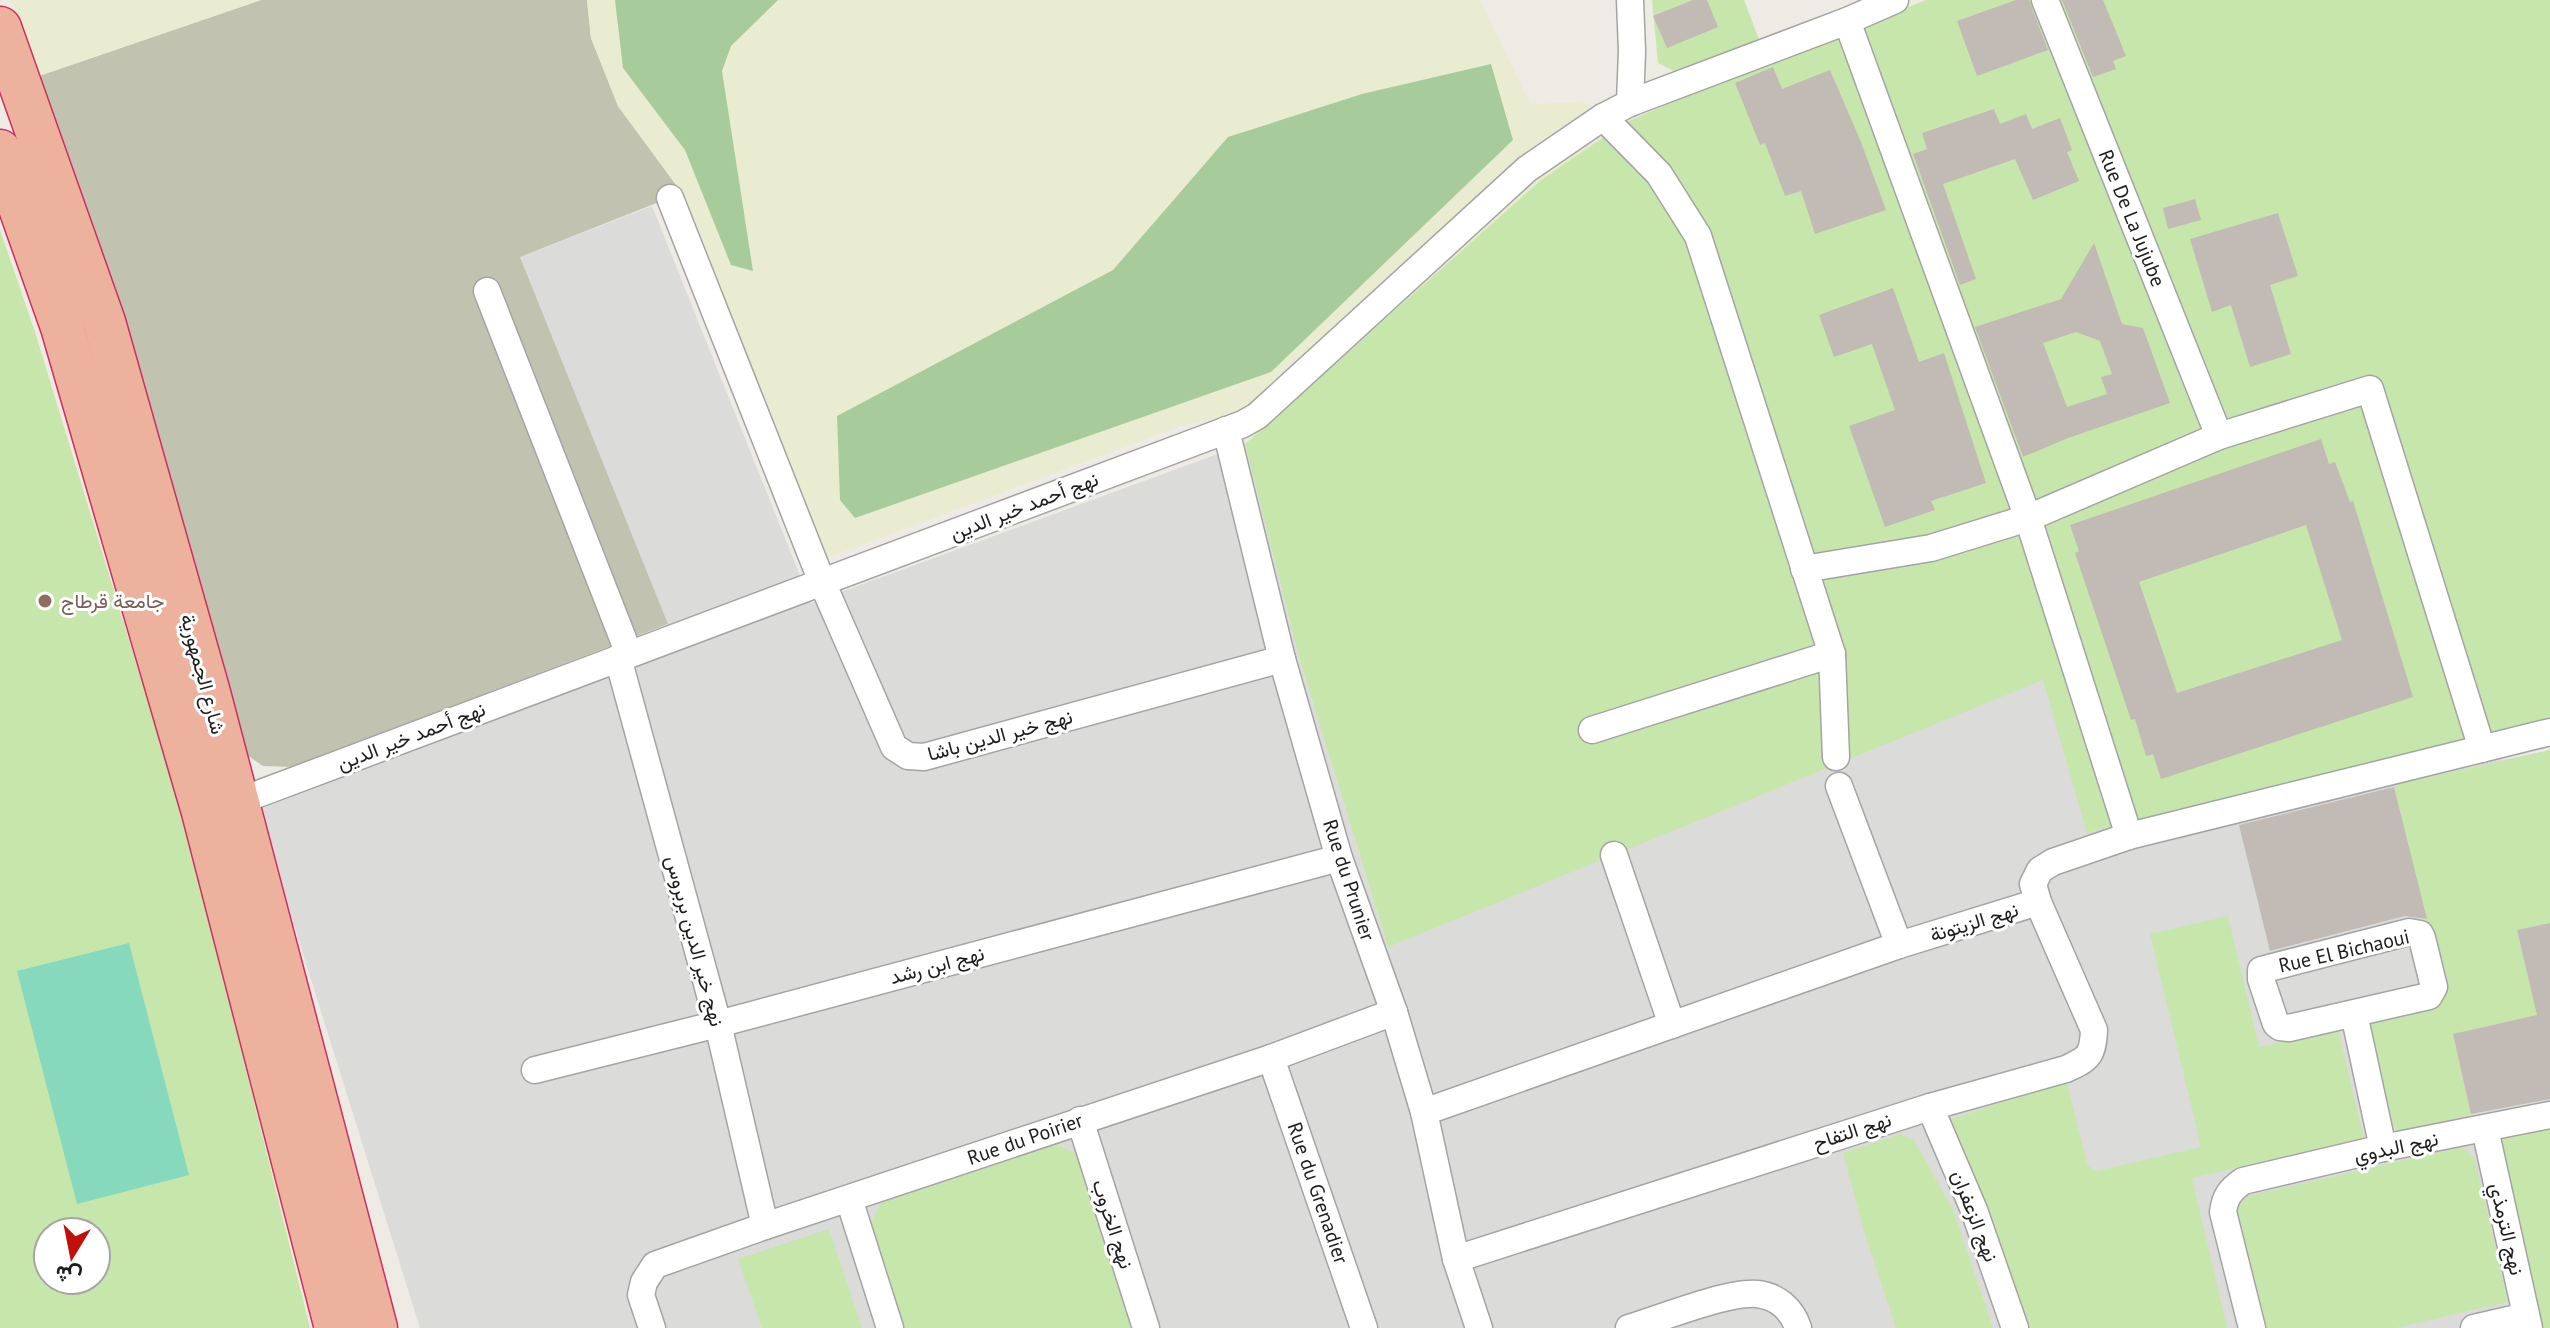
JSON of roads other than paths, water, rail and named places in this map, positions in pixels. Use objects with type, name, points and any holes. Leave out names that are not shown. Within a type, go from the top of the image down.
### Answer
[{"type":"highway","name":"شارع الجمهورية","points":[[0,28],[104,322],[209,693],[376,1328]]},
{"type":"highway","name":"شارع الجمهورية","points":[[0,151],[62,327],[203,812],[336,1328]]},
{"type":"street","points":[[1630,0],[1630,103]]},
{"type":"street","name":"نهج أحمد خير الدين","points":[[237,802],[1243,424],[1257,416],[1527,169],[1603,117],[1630,103],[1895,0]]},
{"type":"street","name":"Rue De La Jujube","points":[[2045,0],[2219,436]]},
{"type":"street","points":[[1847,21],[2028,518],[2129,836]]},
{"type":"street","points":[[1603,117],[1659,174],[1698,236],[1832,654],[1836,757]]},
{"type":"street","points":[[670,198],[822,582]]},
{"type":"street","points":[[487,291],[624,656]]},
{"type":"street","points":[[1804,569],[1931,548],[2028,518],[2219,436],[2370,389],[2482,749]]},
{"type":"street","name":"Rue du Prunier","points":[[1226,430],[1282,659],[1339,858],[1394,1012],[1424,1112],[1456,1259],[1479,1328]]},
{"type":"street","name":"نهج خير الدين باشا","points":[[822,582],[887,737],[894,747],[908,756],[924,757],[1282,659]]},
{"type":"street","points":[[1592,730],[1832,654]]},
{"type":"street","name":"نهج خير الدين بربروس","points":[[624,656],[718,1024],[765,1226]]},
{"type":"street","name":"نهج الزيتونة","points":[[1424,1112],[1899,945],[2038,902],[2033,884],[2040,870],[2053,862],[2129,836],[2550,732]]},
{"type":"street","points":[[1839,786],[1899,945]]},
{"type":"street","points":[[1614,855],[1672,1025]]},
{"type":"street","name":"نهج ابن رشد","points":[[535,1070],[1339,858]]},
{"type":"street","name":"نهج التفاح","points":[[1456,1259],[1930,1107],[2066,1069],[2086,1060],[2094,1047],[2094,1030],[2038,902]]},
{"type":"street","name":"Rue El Bichaoui","points":[[2409,932],[2420,934],[2434,987],[2432,994],[2354,1014],[2289,1028],[2280,1027],[2273,1020],[2261,970],[2409,932]]},
{"type":"street","name":"Rue du Poirier","points":[[652,1328],[641,1295],[644,1282],[655,1265],[1271,1058],[1394,1012]]},
{"type":"street","points":[[2354,1014],[2383,1148]]},
{"type":"street","name":"Rue du Grenadier","points":[[1271,1058],[1364,1328]]},
{"type":"street","name":"نهج الزعفران","points":[[1930,1107],[1974,1210],[2015,1328]]},
{"type":"street","name":"نهج البدوي","points":[[2252,1328],[2223,1212],[2228,1194],[2243,1181],[2383,1148],[2550,1115]]},
{"type":"street","name":"نهج الخروب","points":[[1080,1120],[1146,1328]]},
{"type":"street","name":"نهج الترمذي","points":[[2485,1129],[2527,1322]]},
{"type":"street","points":[[849,1199],[890,1328]]},
{"type":"street","points":[[1629,1328],[1731,1296],[1757,1294],[1781,1302],[1795,1319],[1798,1328]]},
{"type":"street","points":[[2474,1328],[2527,1322]]},
{"type":"place","name":"جامعة قرطاج","points":[[45,601]]}]
